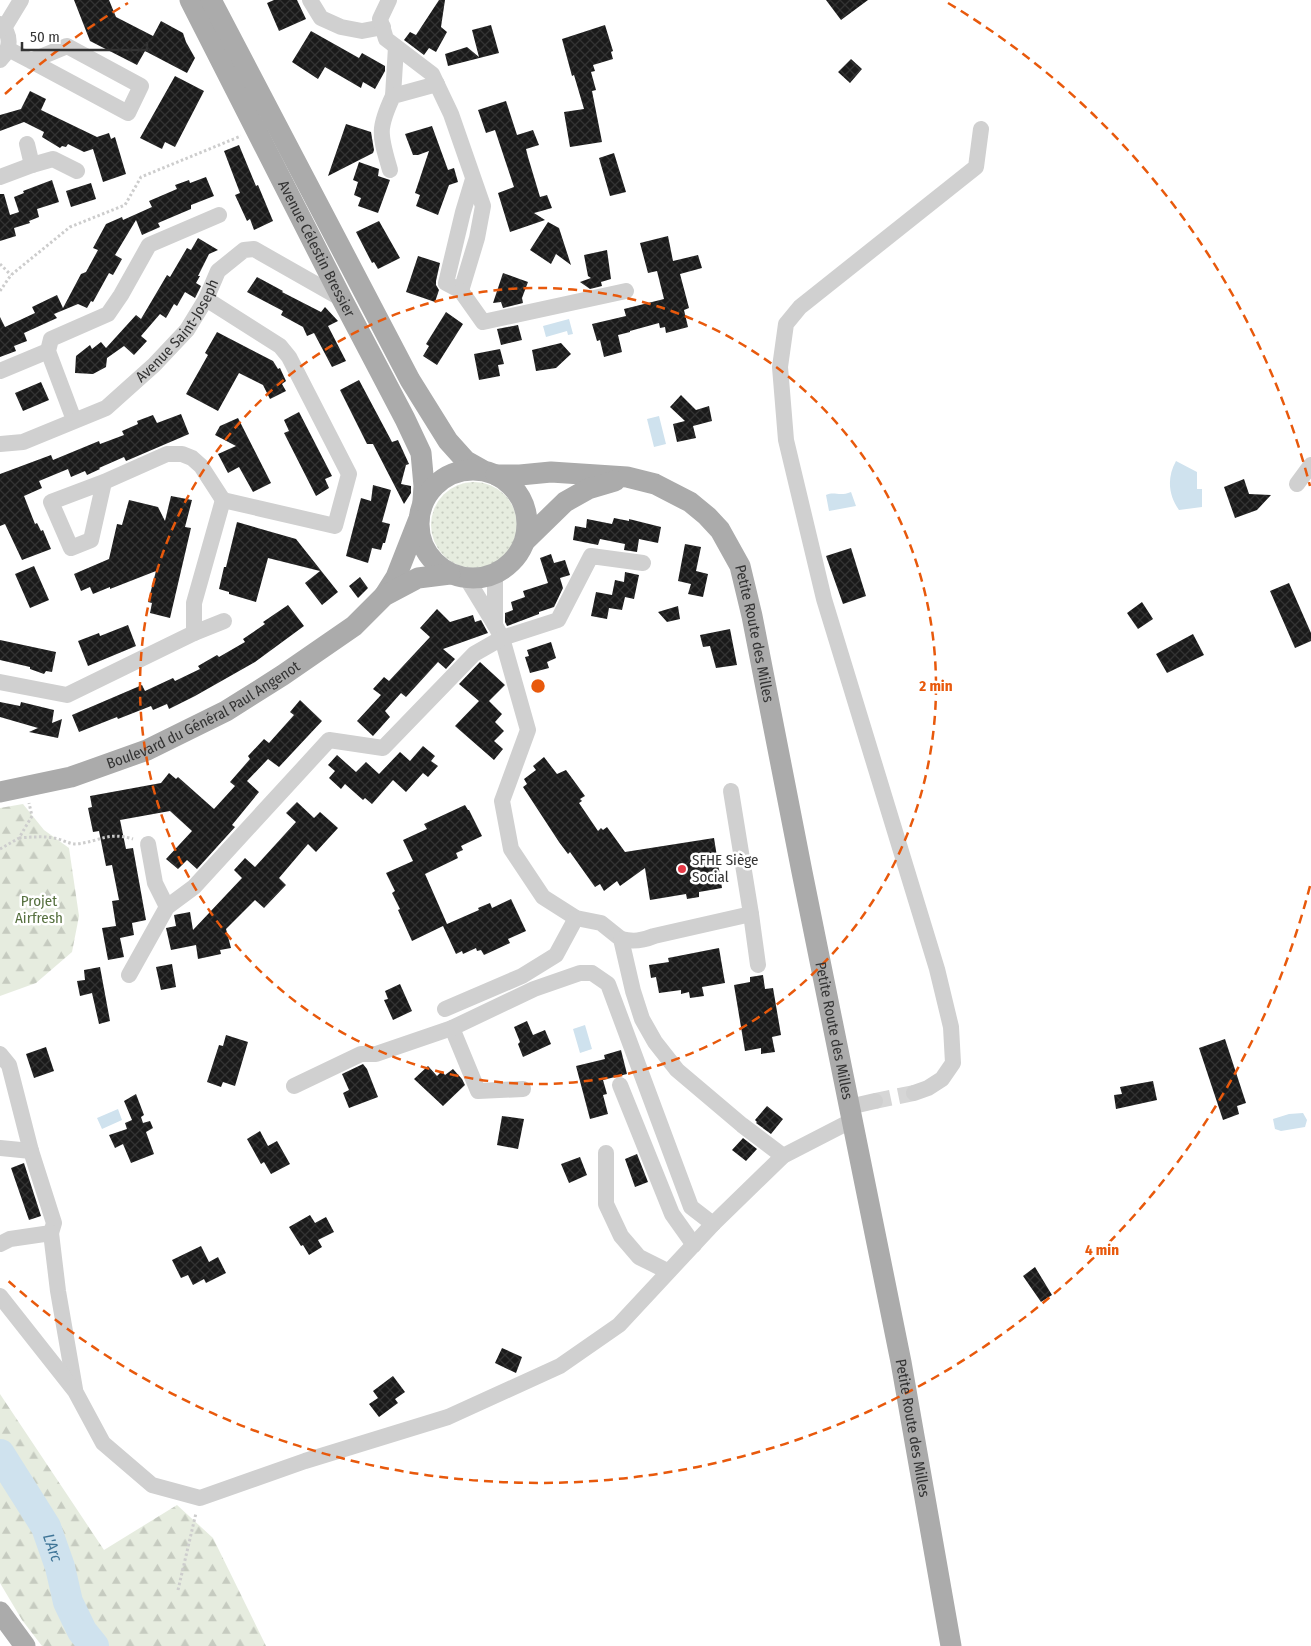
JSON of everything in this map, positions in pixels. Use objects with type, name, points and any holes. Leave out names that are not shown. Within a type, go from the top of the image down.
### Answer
[{"type":"main road","name":"Avenue Célestin Bressier","points":[[190,0],[421,453],[424,486],[421,511]]},
{"type":"main road","name":"Avenue Célestin Bressier","points":[[211,0],[410,380],[448,441],[466,461],[489,472]]},
{"type":"main road","points":[[525,541],[526,515],[515,489],[489,472],[458,472],[435,484],[421,511],[420,539],[433,561],[459,576],[495,574],[515,558],[525,541],[564,502],[588,489],[627,477]]},
{"type":"main road","name":"Petite Route des Milles","points":[[489,472],[520,475],[550,472],[627,477],[655,484],[690,502],[707,516],[720,530],[740,566],[752,616],[900,1362],[951,1646]]},
{"type":"main road","name":"Boulevard du Général Paul Angenot","points":[[0,792],[71,777],[147,750],[226,711],[283,676],[354,626],[384,596],[396,576],[421,511]]},
{"type":"main road","name":"Boulevard du Général Paul Angenot","points":[[384,596],[418,578],[459,576]]},
{"type":"main road","points":[[0,1612],[24,1646]]},
{"type":"street","points":[[21,0],[2,26],[8,34],[4,55],[30,61],[128,113],[141,86],[67,46],[30,61]]},
{"type":"street","points":[[310,0],[321,18],[341,27],[362,31],[383,27]]},
{"type":"street","points":[[389,0],[380,19],[386,39],[432,74],[451,114],[472,179],[446,283],[461,291],[483,322],[626,292]]},
{"type":"street","points":[[390,170],[381,136],[383,116],[393,96],[396,47]]},
{"type":"street","points":[[393,96],[437,84]]},
{"type":"street","points":[[914,1093],[928,1088],[942,1079],[953,1063],[952,1027],[940,978],[824,599],[786,440],[780,367],[786,324],[800,307],[976,167],[981,129]]},
{"type":"street","points":[[27,144],[32,165]]},
{"type":"street","points":[[0,177],[53,159],[76,171]]},
{"type":"street","points":[[74,420],[48,351],[51,339],[108,314],[149,245],[219,215]]},
{"type":"street","name":"Avenue Saint-Joseph","points":[[0,444],[23,442],[106,408],[154,365],[187,330],[206,299],[218,271],[244,250],[254,250],[342,299]]},
{"type":"street","points":[[104,482],[167,454],[182,454],[192,458],[201,466],[223,500],[335,526],[349,474],[285,350],[206,299]]},
{"type":"street","points":[[0,371],[48,351]]},
{"type":"street","points":[[1297,484],[1311,465]]},
{"type":"street","points":[[194,633],[194,603],[223,500]]},
{"type":"street","points":[[129,975],[168,907],[194,887],[329,740],[383,748],[474,654],[498,632],[558,620],[591,556],[643,563]]},
{"type":"street","points":[[495,574],[498,632],[528,730],[502,801],[512,849],[543,897],[576,918],[601,923],[621,939],[630,941],[642,941],[654,936],[751,914]]},
{"type":"street","points":[[459,576],[498,632]]},
{"type":"street","points":[[0,682],[67,695],[194,633],[224,621]]},
{"type":"street","points":[[731,792],[758,965]]},
{"type":"street","points":[[148,844],[155,883],[168,907]]},
{"type":"street","points":[[444,1009],[522,976],[556,955],[576,918]]},
{"type":"street","points":[[621,939],[632,991],[642,1019],[654,1042],[678,1070],[742,1125],[783,1156]]},
{"type":"street","points":[[294,1086],[361,1054],[376,1054],[452,1028],[534,989],[580,972],[592,973],[608,984],[691,1207],[713,1224]]},
{"type":"street","points":[[452,1028],[478,1092],[523,1089]]},
{"type":"street","points":[[0,1054],[9,1065],[31,1151],[54,1223],[52,1233],[58,1291],[75,1391]]},
{"type":"street","points":[[620,1085],[672,1214],[694,1245]]},
{"type":"street","points":[[0,1296],[75,1391],[103,1443],[152,1485],[200,1498],[305,1461],[448,1417],[560,1366],[619,1325],[667,1271],[783,1156],[850,1114],[875,1101]]},
{"type":"street","points":[[0,1148],[31,1151]]},
{"type":"street","points":[[606,1153],[606,1204],[622,1236],[639,1257],[667,1271]]},
{"type":"street","points":[[0,1244],[10,1239],[52,1233]]},
{"type":"path","points":[[0,291],[11,275],[70,227],[125,205],[141,177],[256,130]]},
{"type":"path","points":[[0,264],[11,275]]},
{"type":"path","points":[[19,838],[32,816],[24,786]]},
{"type":"path","points":[[0,849],[19,838],[45,836],[74,844],[110,836],[124,836],[148,844]]},
{"type":"path","points":[[178,1590],[200,1498]]},
{"type":"green space","points":[[474,482],[490,486],[504,495],[513,509],[517,525],[513,541],[504,555],[490,564],[474,568],[458,564],[444,555],[435,541],[431,525],[435,509],[444,495],[458,486]]},
{"type":"green space","name":"Projet Airfresh","points":[[23,804],[44,830],[69,848],[79,916],[72,952],[36,983],[0,996],[0,808]]},
{"type":"green space","points":[[0,1394],[104,1550],[177,1505],[213,1538],[266,1646],[42,1646],[22,1620],[0,1583]]},
{"type":"water","points":[[569,319],[573,334],[568,335],[567,331],[546,337],[543,326]]},
{"type":"water","points":[[659,416],[666,444],[654,447],[647,419]]},
{"type":"water","points":[[1176,461],[1197,472],[1197,489],[1202,489],[1202,507],[1179,510],[1175,504],[1170,480]]},
{"type":"water","points":[[851,492],[856,506],[829,511],[826,495]]},
{"type":"water","points":[[585,1025],[592,1049],[580,1053],[573,1029]]},
{"type":"water","points":[[118,1109],[122,1120],[102,1129],[97,1118]]},
{"type":"water","points":[[1303,1113],[1307,1120],[1305,1127],[1281,1131],[1275,1129],[1273,1119],[1289,1114]]},
{"type":"building","points":[[74,0],[109,0],[116,17],[153,36],[161,21],[183,33],[195,58],[187,73],[145,51],[137,65],[90,41]]},
{"type":"building","points":[[274,0],[297,0],[306,19],[279,31],[267,3]]},
{"type":"building","points":[[439,0],[445,0],[441,27],[447,32],[436,52],[429,48],[424,55],[404,40],[410,32],[416,35]]},
{"type":"building","points":[[826,0],[868,0],[841,20]]},
{"type":"building","points":[[491,25],[499,53],[448,66],[445,54],[467,47],[479,57],[472,30]]},
{"type":"building","points":[[605,25],[613,51],[611,52],[613,59],[593,65],[595,71],[591,72],[596,90],[592,91],[602,142],[570,147],[564,112],[584,109],[574,75],[572,76],[562,39]]},
{"type":"building","points":[[311,31],[359,58],[362,53],[385,66],[385,71],[375,89],[363,82],[361,88],[325,67],[318,79],[292,62]]},
{"type":"building","points":[[851,59],[862,69],[850,83],[838,72]]},
{"type":"building","points":[[175,76],[204,91],[175,147],[165,142],[162,149],[140,138]]},
{"type":"building","points":[[30,91],[46,99],[41,110],[97,137],[109,133],[111,139],[115,137],[126,174],[103,182],[93,149],[84,152],[68,144],[66,147],[62,146],[60,148],[42,137],[44,132],[24,122],[0,131],[0,115],[21,109]]},
{"type":"building","points":[[506,101],[517,135],[533,130],[539,145],[526,149],[540,197],[547,195],[552,208],[534,213],[545,220],[510,232],[498,193],[514,187],[495,130],[486,133],[478,110]]},
{"type":"building","points":[[346,124],[371,132],[373,153],[328,176]]},
{"type":"building","points":[[432,126],[448,170],[454,168],[458,182],[449,185],[438,215],[416,206],[420,195],[415,193],[429,151],[413,155],[405,134]]},
{"type":"building","points":[[239,145],[273,221],[254,230],[250,219],[247,221],[235,195],[240,193],[224,151]]},
{"type":"building","points":[[614,153],[626,192],[610,196],[599,158]]},
{"type":"building","points":[[359,162],[379,169],[378,176],[390,180],[378,213],[358,206],[361,198],[354,195],[358,182],[353,180]]},
{"type":"building","points":[[206,177],[214,196],[191,205],[191,209],[158,223],[160,227],[142,235],[136,220],[115,255],[122,259],[113,275],[109,273],[93,302],[91,301],[87,308],[78,304],[54,314],[57,318],[24,333],[27,341],[14,346],[16,351],[0,357],[0,317],[5,327],[35,313],[32,307],[57,295],[63,308],[81,274],[86,272],[98,250],[93,248],[106,224],[122,217],[123,220],[152,207],[149,201],[177,189],[175,185],[189,180],[190,183]]},
{"type":"building","points":[[52,180],[59,202],[37,209],[39,217],[29,221],[30,223],[14,228],[16,236],[0,241],[0,194],[4,194],[10,215],[19,212],[14,197],[24,193],[23,191]]},
{"type":"building","points":[[91,183],[96,199],[71,207],[66,191]]},
{"type":"building","points":[[379,221],[400,258],[378,269],[374,262],[372,263],[356,232]]},
{"type":"building","points":[[548,222],[559,228],[571,265],[556,254],[551,264],[530,250]]},
{"type":"building","points":[[668,236],[673,261],[698,255],[702,268],[680,274],[689,308],[684,310],[688,327],[666,333],[665,327],[660,328],[659,323],[618,335],[622,352],[604,357],[600,340],[597,341],[592,324],[626,316],[624,309],[664,299],[657,271],[648,273],[640,243]]},
{"type":"building","points":[[198,238],[218,250],[209,254],[198,276],[200,276],[196,283],[201,286],[195,298],[185,292],[177,306],[174,304],[166,318],[160,314],[141,336],[147,341],[134,355],[124,346],[107,358],[106,367],[93,374],[75,373],[76,356],[90,345],[92,349],[101,342],[106,348],[136,315],[141,319],[167,275],[170,277],[187,248],[191,250]]},
{"type":"building","points":[[607,250],[611,279],[601,282],[602,286],[590,289],[580,282],[591,278],[588,276],[584,255]]},
{"type":"building","points":[[418,256],[440,263],[436,281],[439,290],[435,302],[406,292]]},
{"type":"building","points":[[503,273],[528,282],[522,298],[523,303],[503,308],[501,302],[493,303]]},
{"type":"building","points":[[257,277],[321,312],[325,307],[338,321],[328,326],[346,361],[332,367],[314,333],[307,336],[303,327],[281,315],[283,311],[247,292]]},
{"type":"building","points":[[446,312],[463,324],[437,365],[423,356],[429,346],[426,344]]},
{"type":"building","points":[[518,325],[522,340],[501,345],[497,329]]},
{"type":"building","points":[[217,332],[273,361],[278,369],[280,368],[286,381],[282,384],[286,391],[270,399],[263,385],[239,373],[218,411],[186,394],[208,355],[205,353]]},
{"type":"building","points":[[561,343],[571,354],[556,368],[536,371],[532,350]]},
{"type":"building","points":[[500,349],[504,364],[498,365],[500,376],[479,380],[474,354]]},
{"type":"building","points":[[359,380],[392,442],[398,440],[409,464],[406,465],[401,484],[411,486],[411,493],[404,504],[373,444],[367,444],[340,390]]},
{"type":"building","points":[[41,382],[49,400],[23,411],[15,393]]},
{"type":"building","points":[[681,395],[696,410],[709,406],[712,421],[693,426],[696,438],[677,442],[673,424],[685,421],[670,407]]},
{"type":"building","points":[[299,412],[332,476],[325,479],[329,488],[316,496],[284,433],[289,431],[284,420]]},
{"type":"building","points":[[181,414],[189,434],[126,461],[124,457],[87,475],[85,471],[71,477],[68,469],[39,481],[42,488],[24,496],[35,524],[37,523],[41,531],[43,530],[51,549],[22,560],[5,524],[0,526],[0,474],[51,455],[53,460],[99,441],[100,444],[124,435],[122,431],[138,424],[137,421],[153,415],[157,423]]},
{"type":"building","points":[[238,418],[271,483],[253,492],[239,467],[228,473],[218,454],[236,446],[215,435],[220,426]]},
{"type":"building","points":[[1244,479],[1249,494],[1271,495],[1257,510],[1235,518],[1224,487]]},
{"type":"building","points":[[373,485],[391,490],[382,522],[390,524],[385,543],[383,543],[381,550],[372,548],[368,563],[346,556],[361,498],[371,501]]},
{"type":"building","points":[[171,496],[192,500],[185,527],[191,528],[170,618],[150,613],[152,603],[148,602],[156,571],[93,594],[90,587],[81,591],[74,574],[109,559],[117,524],[122,525],[129,500],[158,507],[165,521]]},
{"type":"building","points":[[614,518],[629,521],[629,519],[661,527],[658,543],[639,539],[637,552],[624,550],[625,544],[600,539],[598,545],[573,540],[575,526],[586,528],[587,519],[612,524]]},
{"type":"building","points":[[237,522],[296,539],[338,592],[322,605],[305,583],[320,571],[268,558],[256,602],[219,589]]},
{"type":"building","points":[[685,544],[701,547],[696,571],[708,574],[703,597],[688,594],[691,584],[678,581]]},
{"type":"building","points":[[851,548],[866,596],[843,604],[826,556]]},
{"type":"building","points":[[551,554],[554,563],[565,560],[570,575],[560,578],[563,588],[554,607],[507,626],[505,613],[513,610],[511,602],[525,597],[523,591],[548,583],[540,558]]},
{"type":"building","points":[[34,566],[49,600],[30,608],[15,574]]},
{"type":"building","points":[[625,572],[639,575],[634,599],[625,597],[622,610],[609,608],[607,619],[591,616],[596,592],[612,595],[615,580],[624,582]]},
{"type":"building","points":[[360,577],[368,588],[358,598],[349,586]]},
{"type":"building","points":[[1289,583],[1311,633],[1311,641],[1295,648],[1270,591]]},
{"type":"building","points":[[1142,602],[1153,619],[1138,629],[1127,613]]},
{"type":"building","points":[[288,605],[304,626],[255,662],[169,709],[167,704],[153,710],[151,706],[79,732],[72,715],[142,685],[145,691],[173,678],[175,681],[200,669],[198,666],[217,655],[219,657],[245,642],[243,639],[265,624],[263,622]]},
{"type":"building","points":[[678,606],[680,619],[667,622],[658,612]]},
{"type":"building","points":[[437,609],[450,622],[473,615],[475,622],[481,620],[488,633],[443,649],[455,659],[446,669],[438,662],[406,697],[401,693],[385,711],[390,717],[373,736],[357,721],[381,695],[373,689],[384,677],[389,681],[430,637],[420,628]]},
{"type":"building","points":[[128,625],[136,646],[88,666],[78,641],[99,633],[100,636]]},
{"type":"building","points":[[730,629],[737,665],[716,668],[710,646],[703,647],[700,635]]},
{"type":"building","points":[[1193,634],[1204,655],[1167,673],[1156,654]]},
{"type":"building","points":[[0,640],[56,652],[52,672],[46,671],[44,674],[30,669],[30,667],[0,660]]},
{"type":"building","points":[[551,642],[556,658],[547,662],[549,668],[530,673],[525,657],[529,656],[527,650]]},
{"type":"building","points":[[480,662],[505,685],[489,701],[502,714],[495,722],[504,731],[494,741],[503,749],[494,760],[455,726],[479,701],[459,684]]},
{"type":"building","points":[[300,700],[322,721],[279,767],[268,759],[247,781],[259,792],[232,825],[235,827],[197,869],[187,860],[178,869],[166,859],[192,831],[170,811],[120,820],[126,849],[133,848],[146,920],[132,923],[134,935],[120,938],[124,957],[108,960],[102,928],[116,926],[112,901],[119,900],[112,865],[106,866],[99,831],[93,832],[88,808],[92,807],[90,796],[161,783],[169,773],[176,779],[178,777],[214,809],[235,786],[230,782],[250,759],[248,756],[264,739],[269,743],[294,715],[290,712]]},
{"type":"building","points":[[0,702],[20,706],[21,702],[54,710],[52,723],[62,719],[58,738],[29,732],[38,728],[0,717]]},
{"type":"building","points":[[423,746],[435,756],[431,761],[438,766],[428,777],[423,773],[406,792],[393,780],[372,804],[365,798],[363,800],[345,784],[341,789],[329,778],[335,771],[328,765],[337,755],[356,772],[366,762],[379,774],[400,752],[410,761]]},
{"type":"building","points":[[544,757],[557,774],[566,770],[585,796],[580,799],[582,801],[579,803],[598,831],[601,828],[603,830],[607,827],[625,852],[714,838],[722,888],[699,892],[699,897],[687,899],[686,894],[650,900],[645,868],[620,886],[617,881],[604,891],[600,884],[595,887],[570,852],[568,854],[559,842],[523,787],[527,784],[524,779],[536,770],[533,766]]},
{"type":"building","points":[[297,802],[314,818],[320,812],[338,828],[316,852],[308,844],[279,878],[286,885],[264,908],[255,900],[226,929],[231,948],[220,950],[221,954],[198,959],[196,945],[171,950],[166,928],[176,926],[174,915],[190,912],[193,930],[242,878],[234,870],[245,858],[255,867],[296,822],[286,813]]},
{"type":"building","points":[[465,805],[482,836],[461,846],[463,850],[456,853],[458,858],[425,874],[447,924],[490,903],[492,908],[511,899],[526,931],[508,939],[510,943],[484,955],[481,950],[477,951],[476,948],[463,954],[462,951],[456,954],[443,926],[412,941],[398,910],[400,909],[392,893],[395,891],[386,873],[413,861],[403,840],[427,829],[424,824]]},
{"type":"building","points":[[719,948],[725,983],[702,987],[704,996],[690,998],[689,992],[681,994],[681,990],[659,993],[656,977],[651,978],[649,965],[669,962],[668,958]]},
{"type":"building","points":[[172,964],[176,987],[161,990],[156,967]]},
{"type":"building","points":[[100,967],[110,1021],[99,1024],[92,993],[80,996],[77,981],[85,980],[84,970]]},
{"type":"building","points":[[763,975],[765,989],[773,988],[781,1035],[772,1037],[775,1052],[761,1054],[761,1048],[745,1051],[734,985],[750,982],[750,977]]},
{"type":"building","points":[[400,984],[412,1011],[393,1020],[384,1000],[388,999],[385,991]]},
{"type":"building","points":[[527,1021],[533,1035],[545,1030],[551,1044],[523,1057],[514,1027]]},
{"type":"building","points":[[226,1035],[248,1042],[235,1086],[223,1082],[221,1087],[207,1082],[219,1045],[223,1046]]},
{"type":"building","points":[[1225,1039],[1246,1103],[1237,1106],[1239,1114],[1223,1120],[1199,1048]]},
{"type":"building","points":[[46,1047],[54,1071],[34,1078],[26,1054]]},
{"type":"building","points":[[621,1050],[627,1074],[603,1080],[607,1094],[603,1095],[608,1114],[590,1119],[576,1066],[605,1059],[604,1055]]},
{"type":"building","points":[[363,1064],[367,1069],[378,1097],[349,1108],[343,1093],[349,1090],[342,1074]]},
{"type":"building","points":[[428,1066],[437,1076],[442,1071],[445,1075],[453,1069],[465,1085],[443,1106],[414,1079]]},
{"type":"building","points":[[1153,1081],[1157,1100],[1116,1109],[1114,1095],[1122,1094],[1120,1087]]},
{"type":"building","points":[[136,1094],[144,1115],[141,1117],[143,1123],[150,1121],[153,1128],[146,1132],[154,1154],[131,1163],[123,1144],[115,1148],[109,1135],[127,1129],[125,1123],[132,1120],[124,1101]]},
{"type":"building","points":[[767,1106],[783,1119],[771,1134],[756,1123],[755,1120]]},
{"type":"building","points":[[502,1116],[524,1119],[518,1149],[497,1145]]},
{"type":"building","points":[[260,1131],[268,1146],[277,1141],[290,1164],[271,1174],[264,1162],[261,1164],[247,1139]]},
{"type":"building","points":[[743,1138],[757,1149],[746,1161],[732,1150]]},
{"type":"building","points":[[637,1154],[648,1182],[635,1187],[625,1159]]},
{"type":"building","points":[[580,1157],[587,1175],[569,1183],[561,1164]]},
{"type":"building","points":[[24,1163],[41,1216],[29,1220],[11,1168]]},
{"type":"building","points":[[310,1215],[315,1223],[326,1217],[334,1232],[318,1240],[322,1247],[309,1255],[289,1227]]},
{"type":"building","points":[[201,1246],[209,1262],[218,1257],[226,1273],[206,1283],[204,1279],[193,1285],[188,1275],[181,1278],[172,1260]]},
{"type":"building","points":[[1035,1267],[1052,1295],[1041,1302],[1023,1276]]},
{"type":"building","points":[[502,1348],[522,1357],[516,1373],[495,1363]]},
{"type":"building","points":[[393,1376],[405,1392],[395,1399],[398,1403],[379,1417],[369,1404],[378,1398],[373,1391]]},
{"type":"waterway","name":"L'Arc","points":[[0,1454],[46,1527],[60,1567],[68,1602],[82,1631],[94,1646]]},
{"type":"tunnel","points":[[875,1101],[914,1093]]},
{"type":"place","name":"SFHE Siège Social","points":[[682,869]]}]
